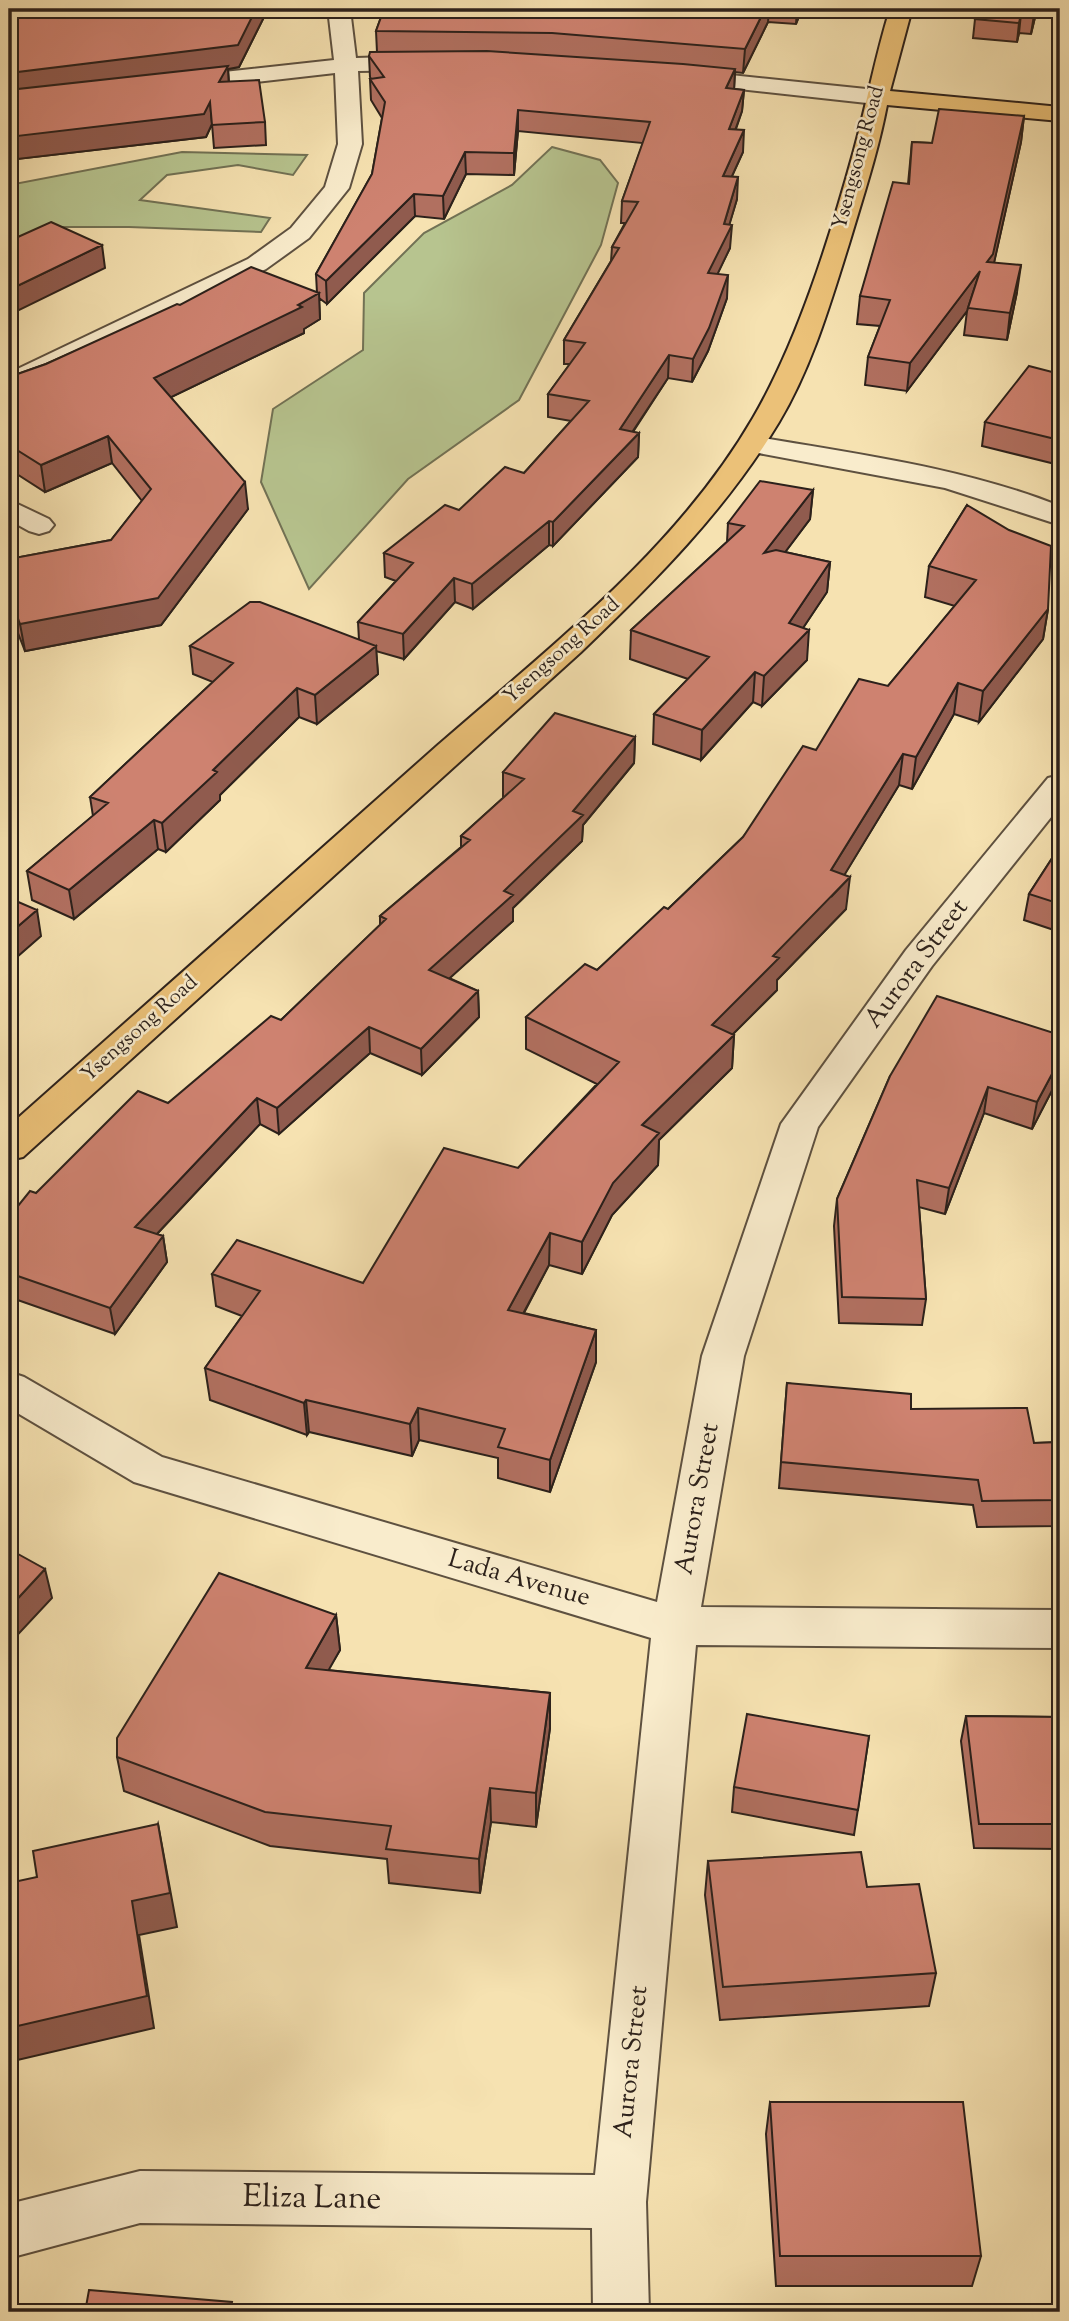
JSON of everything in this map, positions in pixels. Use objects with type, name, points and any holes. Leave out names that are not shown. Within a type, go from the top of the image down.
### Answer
[{"type":"main road","name":"Ysengsong Road","points":[[9,1147],[627,592],[687,526],[752,444],[799,353],[818,304],[868,139],[883,63],[901,9]]},
{"type":"main road","points":[[876,97],[1060,114]]},
{"type":"street","points":[[9,383],[257,264],[300,233],[337,188],[350,145],[346,65],[338,9]]},
{"type":"street","points":[[157,86],[346,65],[449,62]]},
{"type":"street","points":[[661,74],[876,97]]},
{"type":"street","points":[[752,444],[929,477],[1029,503],[1060,516]]},
{"type":"street","points":[[9,509],[39,526]]},
{"type":"street","name":"Aurora Street","points":[[621,2312],[619,2202],[675,1626],[723,1356],[800,1124],[919,958],[1060,785]]},
{"type":"street","name":"Lada Avenue","points":[[9,1388],[149,1470],[675,1626],[1060,1629]]},
{"type":"street","name":"Eliza Lane","points":[[9,2231],[140,2197],[619,2202]]},
{"type":"green space","points":[[552,147],[600,160],[618,183],[601,245],[519,400],[408,479],[309,589],[261,482],[273,409],[363,350],[364,293],[424,233],[512,185]]},
{"type":"green space","points":[[182,152],[307,155],[293,175],[238,165],[167,175],[140,200],[270,218],[261,232],[47,227],[9,245],[9,185]]},
{"type":"building","points":[[9,9],[256,9],[238,45],[9,73]]},
{"type":"building","points":[[384,9],[765,9],[745,49],[552,33],[376,31]]},
{"type":"building","points":[[978,9],[1035,9],[1034,15],[1021,14],[1019,23],[975,19]]},
{"type":"building","points":[[487,51],[735,69],[726,88],[744,90],[729,129],[744,130],[723,176],[738,177],[724,224],[732,225],[708,273],[728,275],[709,328],[693,359],[669,355],[620,429],[639,433],[553,522],[549,521],[472,584],[454,578],[403,634],[358,622],[413,563],[384,553],[445,505],[459,510],[505,467],[524,473],[589,401],[548,394],[585,343],[564,340],[619,248],[612,247],[638,202],[622,201],[650,122],[518,110],[514,153],[465,152],[443,196],[414,194],[326,281],[316,274],[372,174],[385,102],[370,79],[384,77],[369,56],[370,52]]},
{"type":"building","points":[[228,66],[219,82],[259,80],[265,122],[212,125],[210,102],[204,114],[9,137],[9,90]]},
{"type":"building","points":[[939,109],[1024,116],[993,254],[987,262],[1021,265],[1010,313],[968,308],[980,271],[910,363],[868,357],[890,300],[860,296],[893,182],[909,184],[912,142],[932,143]]},
{"type":"building","points":[[51,222],[102,245],[9,290],[9,241]]},
{"type":"building","points":[[251,267],[319,293],[298,305],[302,307],[154,378],[245,482],[158,598],[20,624],[9,594],[9,559],[111,540],[151,489],[108,436],[41,465],[9,445],[9,377],[46,364],[177,304],[180,305]]},
{"type":"building","points":[[1029,366],[1060,374],[1060,443],[1055,439],[985,422]]},
{"type":"building","points":[[760,481],[813,490],[764,553],[776,550],[830,562],[789,623],[809,630],[764,676],[755,672],[702,730],[654,714],[709,657],[631,630],[744,526],[728,523]]},
{"type":"building","points":[[967,505],[1009,530],[1051,546],[1048,609],[983,691],[958,683],[916,757],[903,754],[831,870],[850,877],[773,956],[779,958],[712,1025],[734,1035],[642,1125],[659,1133],[613,1183],[582,1242],[550,1233],[508,1310],[596,1330],[550,1460],[498,1447],[505,1429],[418,1408],[410,1424],[306,1400],[304,1403],[205,1368],[260,1291],[212,1274],[237,1240],[363,1283],[444,1148],[518,1168],[619,1062],[526,1017],[585,964],[597,970],[664,907],[668,909],[743,837],[803,746],[816,750],[859,679],[888,686],[976,580],[929,566]]},
{"type":"building","points":[[250,602],[260,602],[376,646],[315,695],[297,688],[213,770],[217,772],[162,823],[154,820],[69,890],[27,871],[108,803],[90,797],[233,663],[190,646]]},
{"type":"building","points":[[555,713],[635,737],[573,811],[583,815],[504,891],[513,895],[429,970],[478,991],[421,1049],[369,1027],[277,1108],[257,1098],[135,1227],[163,1236],[110,1308],[9,1273],[9,1217],[30,1191],[36,1193],[138,1091],[168,1103],[271,1016],[281,1020],[386,919],[380,916],[470,840],[461,836],[524,779],[503,772]]},
{"type":"building","points":[[1060,846],[1060,904],[1029,894]]},
{"type":"building","points":[[9,898],[37,910],[9,934]]},
{"type":"building","points":[[937,996],[1060,1035],[1060,1059],[1037,1102],[988,1087],[949,1188],[917,1180],[926,1299],[842,1297],[837,1199],[890,1076]]},
{"type":"building","points":[[787,1383],[911,1394],[911,1409],[1027,1408],[1034,1443],[1060,1442],[1060,1500],[982,1501],[978,1480],[781,1462]]},
{"type":"building","points":[[9,1549],[45,1569],[9,1608]]},
{"type":"building","points":[[219,1573],[336,1615],[306,1668],[550,1693],[536,1793],[490,1788],[479,1859],[386,1849],[391,1826],[265,1812],[117,1757],[117,1738]]},
{"type":"building","points":[[747,1714],[869,1736],[858,1810],[734,1787]]},
{"type":"building","points":[[966,1716],[1060,1717],[1060,1824],[979,1824]]},
{"type":"building","points":[[158,1824],[170,1893],[132,1901],[147,1996],[9,2028],[9,1883],[37,1877],[33,1851]]},
{"type":"building","points":[[861,1852],[867,1887],[919,1884],[936,1973],[723,1987],[708,1861]]},
{"type":"building","points":[[770,2102],[963,2102],[981,2256],[780,2256]]},
{"type":"building","points":[[89,2290],[232,2302],[230,2312],[85,2312]]}]
